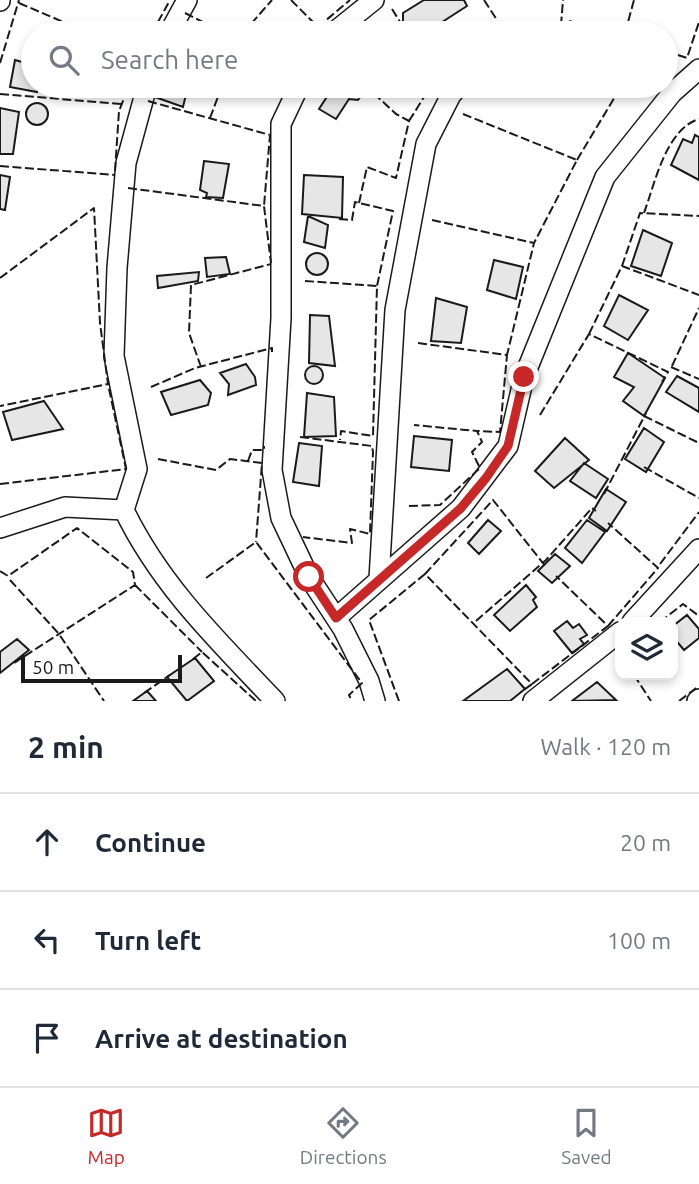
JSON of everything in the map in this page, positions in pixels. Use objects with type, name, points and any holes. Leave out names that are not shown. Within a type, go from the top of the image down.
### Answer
[{"type":"street","points":[[176,21],[187,0]]},
{"type":"street","points":[[348,21],[374,0]]},
{"type":"street","points":[[678,82],[699,69]]},
{"type":"street","points":[[144,98],[124,172],[117,268],[114,356],[137,470],[124,510],[140,543],[183,604],[275,701]]},
{"type":"street","points":[[293,98],[281,124],[281,318],[272,470],[281,518],[309,577],[336,618],[369,681],[375,701]]},
{"type":"street","points":[[379,579],[395,310],[426,144],[449,98]]},
{"type":"street","points":[[336,618],[461,508],[508,446],[524,377],[605,177],[661,98]]},
{"type":"street","points":[[0,528],[65,507],[124,510]]},
{"type":"street","points":[[637,617],[699,549]]},
{"type":"street","points":[[533,701],[615,636]]},
{"type":"building","points":[[424,0],[464,0],[467,6],[444,21],[403,21],[403,13]]},
{"type":"building","points":[[15,60],[21,62],[21,89],[10,87]]},
{"type":"building","points":[[158,98],[185,98],[183,107]]},
{"type":"building","points":[[326,98],[359,98],[349,99],[336,119],[319,109]]},
{"type":"building","points":[[37,103],[45,106],[48,114],[45,122],[37,125],[29,122],[26,114],[29,106]]},
{"type":"building","points":[[0,108],[19,112],[13,154],[0,154]]},
{"type":"building","points":[[695,135],[699,137],[699,180],[671,165],[683,139],[692,143]]},
{"type":"building","points":[[204,161],[229,164],[223,198],[206,197],[207,193],[200,190]]},
{"type":"building","points":[[0,175],[10,177],[5,210],[0,209]]},
{"type":"building","points":[[304,175],[343,177],[342,218],[302,214]]},
{"type":"building","points":[[308,216],[328,225],[325,248],[304,242]]},
{"type":"building","points":[[643,230],[672,243],[661,276],[631,266]]},
{"type":"building","points":[[317,253],[325,256],[328,264],[325,272],[317,275],[309,272],[306,264],[309,256]]},
{"type":"building","points":[[226,257],[230,274],[207,277],[205,258]]},
{"type":"building","points":[[494,260],[523,267],[516,299],[487,290]]},
{"type":"building","points":[[199,272],[198,281],[158,288],[157,276]]},
{"type":"building","points":[[619,295],[648,310],[628,340],[604,326]]},
{"type":"building","points":[[436,298],[467,307],[461,343],[431,341]]},
{"type":"building","points":[[310,315],[329,316],[335,366],[309,363]]},
{"type":"building","points":[[628,353],[665,378],[644,416],[623,401],[634,387],[614,377]]},
{"type":"building","points":[[246,364],[255,377],[256,385],[228,395],[229,384],[220,373]]},
{"type":"building","points":[[310,366],[318,366],[323,375],[321,382],[310,384],[305,379],[305,371]]},
{"type":"building","points":[[677,376],[699,388],[699,412],[666,392]]},
{"type":"building","points":[[200,380],[211,393],[208,405],[171,415],[161,392]]},
{"type":"building","points":[[307,393],[334,397],[336,436],[304,437]]},
{"type":"building","points":[[44,401],[63,429],[12,440],[3,412]]},
{"type":"building","points":[[644,428],[664,442],[646,472],[625,459]]},
{"type":"building","points":[[414,436],[452,440],[449,471],[411,467]]},
{"type":"building","points":[[565,438],[589,460],[554,488],[535,471]]},
{"type":"building","points":[[299,443],[322,446],[319,486],[293,482]]},
{"type":"building","points":[[584,463],[608,479],[596,498],[570,481]]},
{"type":"building","points":[[606,489],[626,502],[607,531],[589,518]]},
{"type":"building","points":[[488,520],[501,531],[479,554],[468,543]]},
{"type":"building","points":[[587,520],[605,532],[582,563],[565,548]]},
{"type":"building","points":[[555,554],[570,566],[552,583],[538,571]]},
{"type":"building","points":[[526,585],[536,597],[533,600],[537,607],[510,631],[494,615]]},
{"type":"building","points":[[687,615],[699,629],[699,638],[684,650],[678,643],[678,622]]},
{"type":"building","points":[[567,621],[573,628],[579,624],[587,635],[580,639],[584,644],[572,653],[554,631]]},
{"type":"building","points":[[17,639],[29,650],[0,673],[0,652]]},
{"type":"building","points":[[195,658],[214,681],[187,701],[167,677]]},
{"type":"building","points":[[507,669],[525,689],[510,701],[463,701]]},
{"type":"building","points":[[597,682],[616,700],[572,701]]},
{"type":"building","points":[[147,691],[156,701],[133,701]]},
{"type":"fence","points":[[0,63],[19,0]]},
{"type":"fence","points":[[159,21],[170,0]]},
{"type":"fence","points":[[254,21],[272,0]]},
{"type":"fence","points":[[291,0],[312,21]]},
{"type":"fence","points":[[325,21],[350,0]]},
{"type":"fence","points":[[484,0],[497,21]]},
{"type":"fence","points":[[561,21],[563,0]]},
{"type":"fence","points":[[628,21],[634,0]]},
{"type":"fence","points":[[19,3],[61,21]]},
{"type":"fence","points":[[392,9],[400,21]]},
{"type":"fence","points":[[185,13],[201,21]]},
{"type":"fence","points":[[678,55],[687,58],[699,22]]},
{"type":"fence","points":[[0,94],[21,96]]},
{"type":"fence","points":[[48,98],[121,104]]},
{"type":"fence","points":[[115,171],[119,111],[124,98]]},
{"type":"fence","points":[[210,118],[218,98]]},
{"type":"fence","points":[[359,203],[367,167],[396,178],[409,121],[396,114],[379,98]]},
{"type":"fence","points":[[409,121],[423,98]]},
{"type":"fence","points":[[577,160],[614,98]]},
{"type":"fence","points":[[148,101],[270,135],[264,206]]},
{"type":"fence","points":[[463,114],[577,160],[534,243]]},
{"type":"fence","points":[[644,213],[670,145],[688,125],[699,119]]},
{"type":"fence","points":[[0,166],[115,175]]},
{"type":"fence","points":[[128,188],[264,206],[271,263]]},
{"type":"fence","points":[[339,219],[352,220],[355,202],[393,211],[377,286]]},
{"type":"fence","points":[[0,278],[94,208],[100,323],[108,384],[0,406]]},
{"type":"fence","points":[[622,266],[640,213],[699,216]]},
{"type":"fence","points":[[432,220],[534,243],[507,355]]},
{"type":"fence","points":[[201,367],[189,333],[191,285],[271,264]]},
{"type":"fence","points":[[589,334],[622,266],[699,295]]},
{"type":"fence","points":[[305,281],[377,286],[373,436],[341,431],[340,440]]},
{"type":"fence","points":[[672,366],[699,308]]},
{"type":"fence","points":[[540,415],[589,334],[668,372],[662,382]]},
{"type":"fence","points":[[418,343],[507,355],[500,432],[477,431]]},
{"type":"fence","points":[[151,387],[195,368],[272,348],[272,352]]},
{"type":"fence","points":[[671,367],[699,379]]},
{"type":"fence","points":[[0,484],[126,469],[108,384]]},
{"type":"fence","points":[[604,494],[646,413]]},
{"type":"fence","points":[[644,416],[699,443]]},
{"type":"fence","points":[[409,506],[440,505],[480,468],[472,452],[482,442],[477,431],[414,425]]},
{"type":"fence","points":[[300,437],[372,446],[373,452],[370,534],[350,529],[352,543],[303,537]]},
{"type":"fence","points":[[248,461],[252,450],[264,450],[264,446]]},
{"type":"fence","points":[[158,459],[216,470],[230,459],[262,463],[256,542]]},
{"type":"fence","points":[[644,467],[699,498]]},
{"type":"fence","points":[[425,574],[493,500],[546,567]]},
{"type":"fence","points":[[476,621],[546,560],[592,508],[596,511]]},
{"type":"fence","points":[[660,564],[699,512]]},
{"type":"fence","points":[[608,523],[658,568],[608,626]]},
{"type":"fence","points":[[0,571],[8,576],[77,528],[133,572],[135,585],[14,663]]},
{"type":"fence","points":[[206,578],[256,542],[362,683],[349,695],[352,701]]},
{"type":"fence","points":[[399,701],[369,620],[425,574],[532,684],[521,692]]},
{"type":"fence","points":[[532,684],[608,626],[556,576]]},
{"type":"fence","points":[[10,580],[59,634],[104,701]]},
{"type":"fence","points":[[135,585],[202,652]]},
{"type":"fence","points":[[666,617],[683,604],[699,616]]},
{"type":"fence","points":[[193,659],[202,652],[256,701]]},
{"type":"fence","points":[[144,693],[170,675]]},
{"type":"fence","points":[[637,680],[651,701]]},
{"type":"fence","points":[[679,701],[699,686]]},
{"type":"route","points":[[309,577],[336,618],[461,508],[508,446],[524,377]]}]
